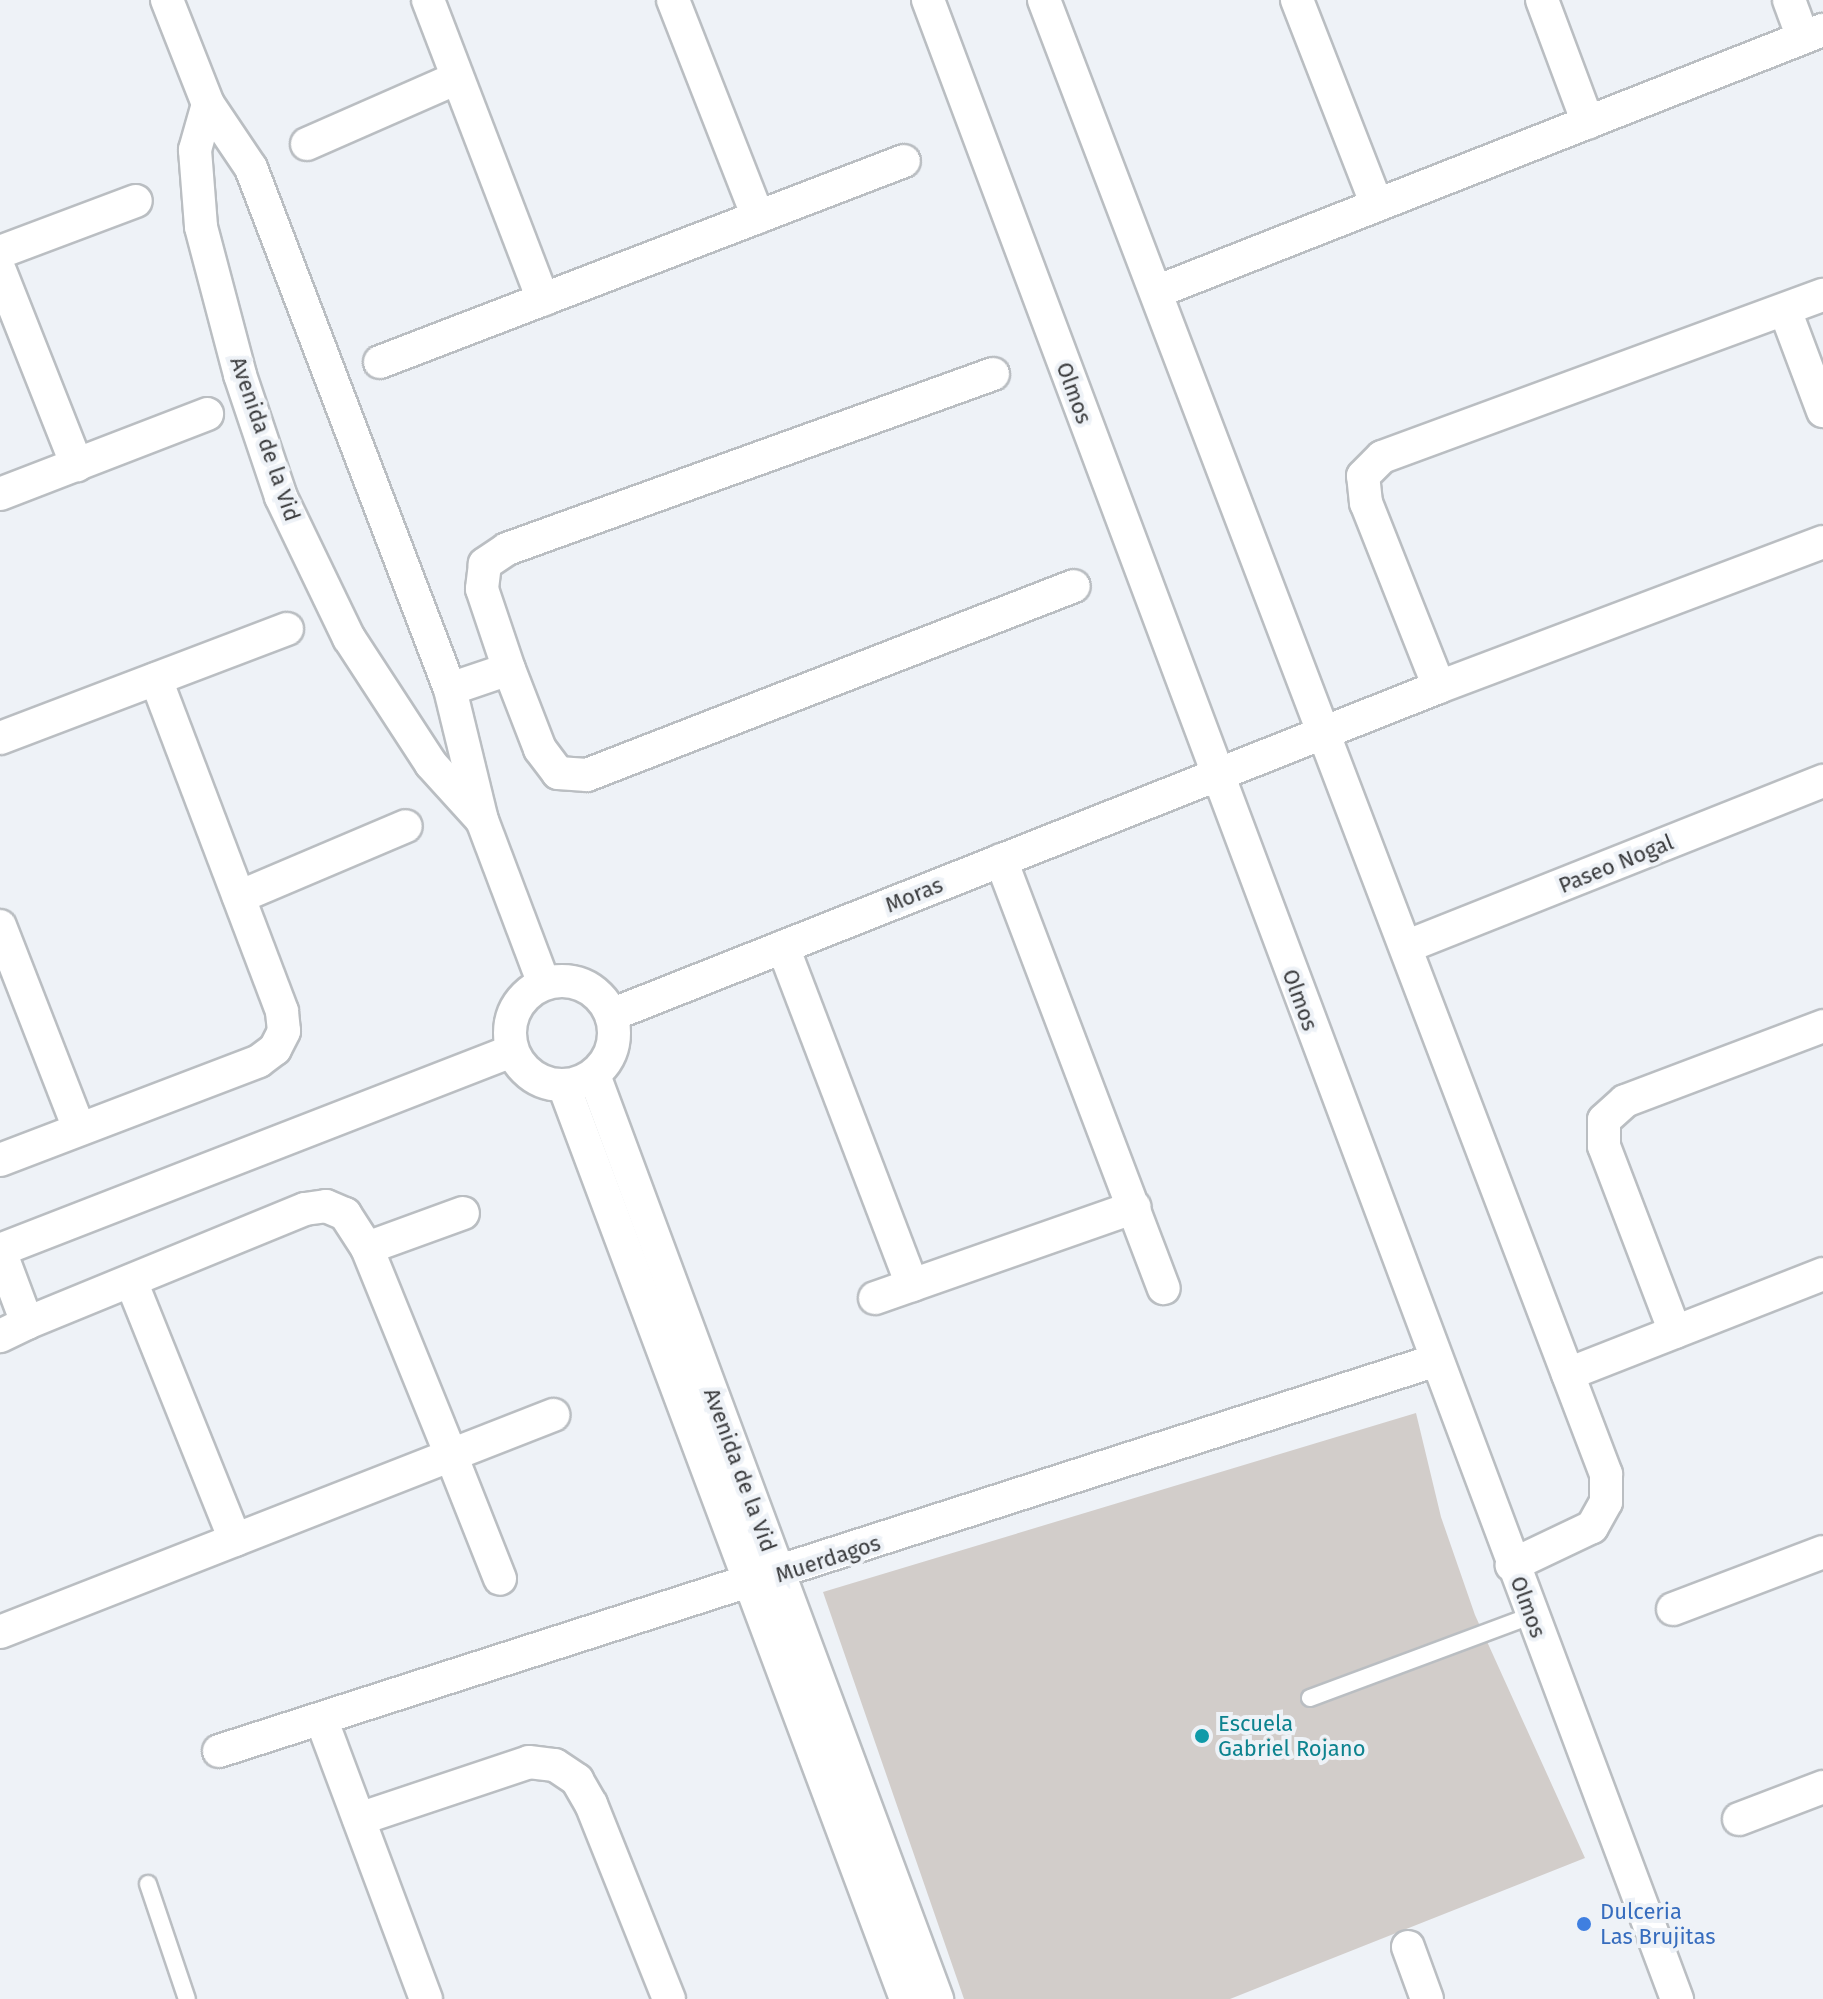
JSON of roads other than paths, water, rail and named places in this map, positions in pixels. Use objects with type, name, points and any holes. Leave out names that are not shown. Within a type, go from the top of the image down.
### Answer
[{"type":"street","name":"Avenida de la Vid","points":[[167,0],[208,104],[251,168],[450,689],[482,820],[544,984]]},
{"type":"street","points":[[428,0],[455,79],[543,300]]},
{"type":"street","name":"Olmos","points":[[928,0],[1434,1361],[1677,1999]]},
{"type":"street","points":[[1044,0],[1408,946],[1606,1474],[1606,1502],[1592,1527],[1512,1565]]},
{"type":"street","points":[[1297,0],[1377,205]]},
{"type":"street","points":[[1542,0],[1588,123]]},
{"type":"street","points":[[1156,292],[1813,34],[1789,0]]},
{"type":"street","points":[[676,1],[758,217]]},
{"type":"street","points":[[307,144],[455,79]]},
{"type":"street","name":"Avenida de la Vid","points":[[208,104],[195,150],[201,227],[240,375],[281,497],[349,638],[431,764],[482,820]]},
{"type":"street","points":[[380,362],[904,161]]},
{"type":"street","points":[[0,252],[136,201]]},
{"type":"street","points":[[0,271],[77,465]]},
{"type":"street","points":[[1439,687],[1366,503],[1363,476],[1382,457],[1823,295]]},
{"type":"street","points":[[1785,310],[1823,411]]},
{"type":"street","points":[[993,374],[507,549],[485,564],[482,589],[509,669],[540,749],[558,773],[587,775],[1074,586]]},
{"type":"street","points":[[0,494],[207,414]]},
{"type":"street","name":"Moras","points":[[611,1015],[1439,687],[1823,542]]},
{"type":"street","points":[[0,738],[287,629]]},
{"type":"street","points":[[450,689],[509,669]]},
{"type":"street","points":[[0,1160],[259,1061],[275,1049],[284,1031],[282,1011],[156,679]]},
{"type":"street","name":"Paseo Nogal","points":[[1408,946],[1823,781]]},
{"type":"street","points":[[239,897],[406,826]]},
{"type":"street","points":[[1001,860],[1164,1288]]},
{"type":"street","points":[[0,926],[79,1129]]},
{"type":"street","points":[[783,947],[912,1285]]},
{"type":"street","points":[[576,982],[603,1000],[611,1015],[613,1048],[594,1075],[564,1086],[532,1077],[512,1051],[509,1035],[518,1003],[544,984],[576,982]]},
{"type":"street","points":[[1675,1332],[1604,1146],[1604,1120],[1625,1101],[1823,1026]]},
{"type":"street","points":[[500,1579],[367,1248],[345,1214],[326,1206],[305,1209],[14,1329],[0,1251],[512,1051]]},
{"type":"street","name":"Avenida de la Vid","points":[[594,1075],[906,1999]]},
{"type":"street","name":"Avenida de la Vid","points":[[564,1086],[937,1999]]},
{"type":"street","points":[[875,1298],[1135,1207]]},
{"type":"street","points":[[367,1248],[463,1213]]},
{"type":"street","points":[[1568,1374],[1823,1274]]},
{"type":"street","points":[[131,1281],[235,1540]]},
{"type":"street","name":"Muerdagos","points":[[219,1751],[766,1579],[1434,1361]]},
{"type":"street","points":[[3,1622],[235,1540],[553,1415]]},
{"type":"street","points":[[1673,1609],[1823,1552]]},
{"type":"street","points":[[322,1721],[426,1999]]},
{"type":"street","points":[[359,1819],[529,1762],[555,1765],[577,1780],[591,1804],[669,1999]]},
{"type":"street","points":[[1739,1819],[1823,1787]]},
{"type":"street","points":[[1408,1947],[1427,1999]]},
{"type":"lane","points":[[1310,1698],[1530,1616]]},
{"type":"lane","points":[[148,1884],[187,1999]]},
{"type":"place","name":"Escuela Gabriel Rojano","points":[[1202,1736]]},
{"type":"place","name":"Dulceria Las Brujitas","points":[[1584,1924]]}]
